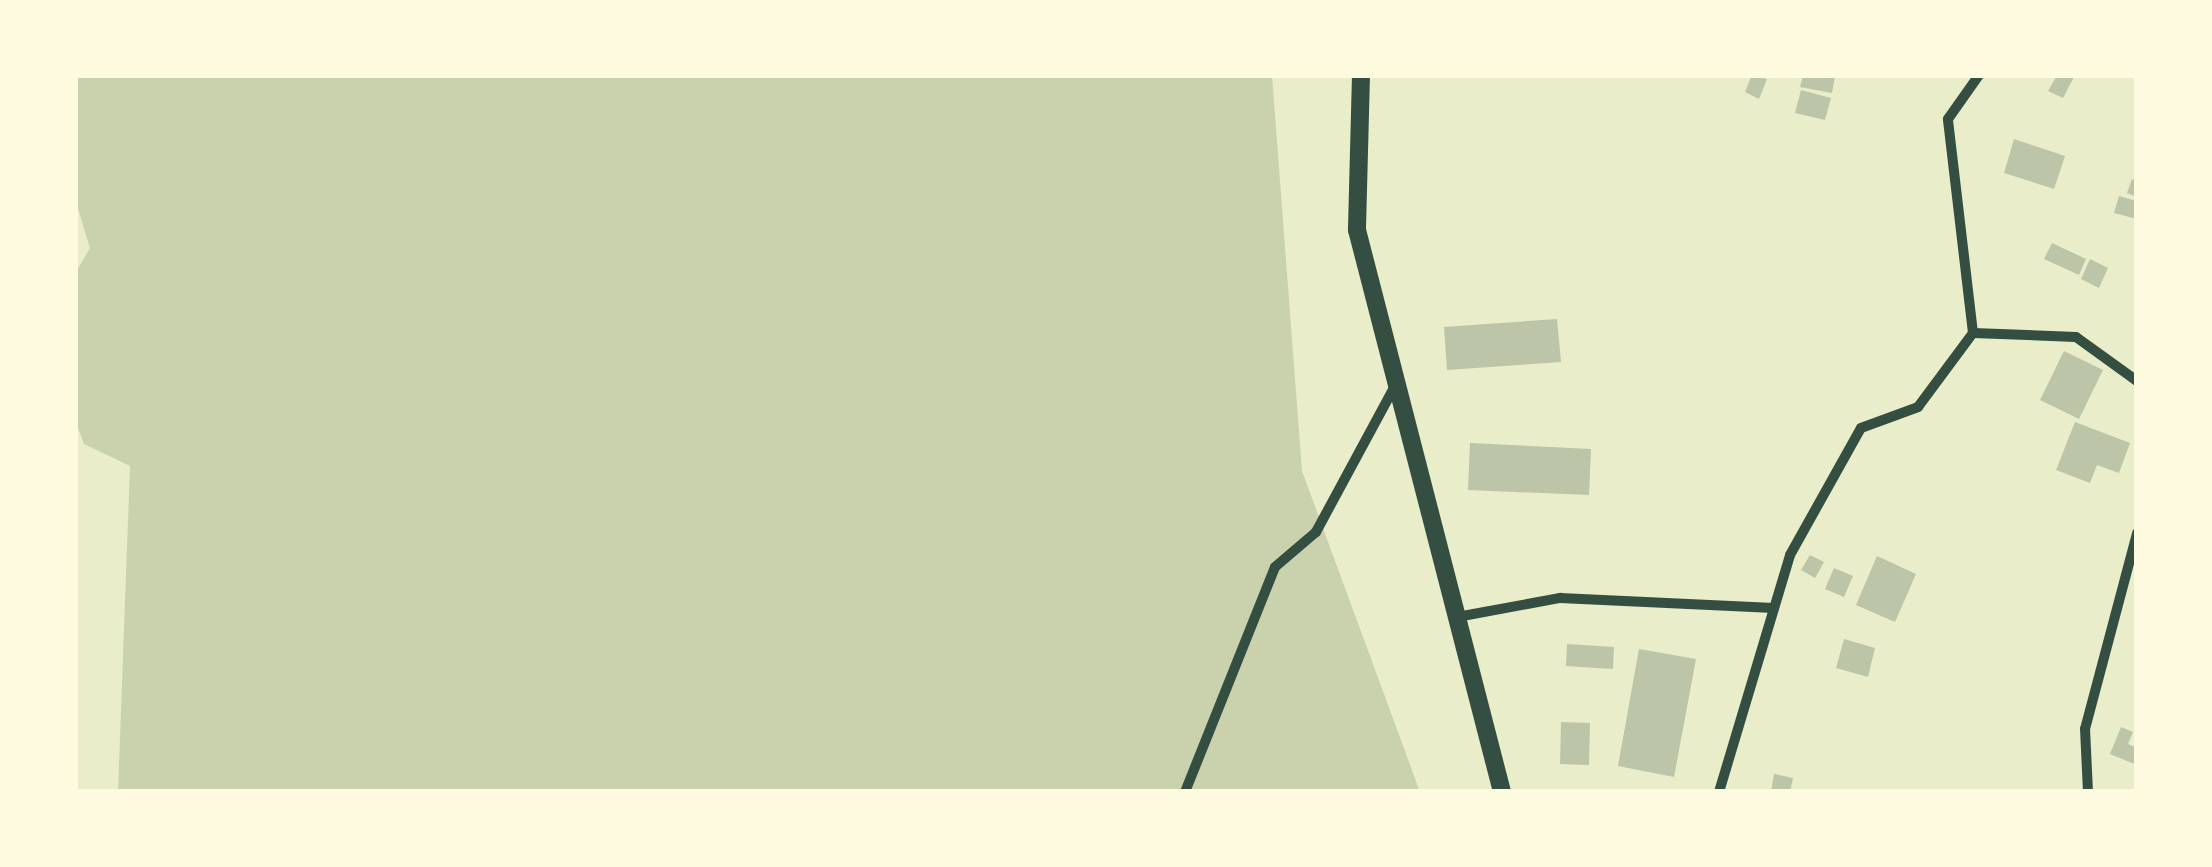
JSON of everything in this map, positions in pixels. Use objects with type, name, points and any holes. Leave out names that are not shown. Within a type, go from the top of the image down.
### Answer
[{"type":"street","points":[[1360,75],[1358,230],[1399,379],[1454,618],[1502,792]]},
{"type":"street","points":[[1719,792],[1790,554],[1861,428],[1918,407],[1973,333],[1948,119],[1979,75]]},
{"type":"street","points":[[1973,333],[2076,337],[2137,381]]},
{"type":"street","points":[[1185,792],[1275,567],[1316,532],[1399,379]]},
{"type":"street","points":[[2088,792],[2085,729],[2137,533]]},
{"type":"street","points":[[1454,618],[1560,598],[1774,608]]},
{"type":"green space","points":[[75,75],[1272,75],[1302,471],[1420,792],[118,792],[130,466],[84,444],[75,420],[75,274],[90,248],[75,199]]},
{"type":"building","points":[[1752,75],[1767,79],[1759,99],[1745,92]]},
{"type":"building","points":[[1803,75],[1835,76],[1832,93],[1800,87]]},
{"type":"building","points":[[2057,75],[2075,75],[2063,98],[2048,91]]},
{"type":"building","points":[[1801,90],[1831,98],[1825,120],[1795,113]]},
{"type":"building","points":[[2014,139],[2065,156],[2054,189],[2004,173]]},
{"type":"building","points":[[2132,179],[2137,181],[2137,197],[2127,193]]},
{"type":"building","points":[[2119,196],[2137,201],[2137,219],[2114,213]]},
{"type":"building","points":[[2052,243],[2086,259],[2079,275],[2044,259]]},
{"type":"building","points":[[2090,259],[2108,268],[2099,288],[2081,279]]},
{"type":"building","points":[[1557,319],[1561,362],[1447,370],[1444,327]]},
{"type":"building","points":[[2064,351],[2103,370],[2079,419],[2040,400]]},
{"type":"building","points":[[2075,422],[2130,443],[2119,473],[2097,465],[2090,483],[2056,470]]},
{"type":"building","points":[[1470,443],[1591,449],[1589,495],[1468,490]]},
{"type":"building","points":[[1810,555],[1824,562],[1815,578],[1801,570]]},
{"type":"building","points":[[1877,556],[1916,574],[1895,622],[1856,605]]},
{"type":"building","points":[[1834,568],[1853,576],[1844,597],[1825,589]]},
{"type":"building","points":[[1844,639],[1875,648],[1868,677],[1836,668]]},
{"type":"building","points":[[1567,644],[1614,647],[1613,669],[1566,666]]},
{"type":"building","points":[[1639,649],[1696,659],[1674,777],[1618,766]]},
{"type":"building","points":[[1561,722],[1590,723],[1589,765],[1560,764]]},
{"type":"building","points":[[2121,727],[2133,732],[2128,744],[2137,748],[2137,765],[2110,754]]},
{"type":"building","points":[[1774,774],[1793,778],[1790,792],[1771,792]]}]
